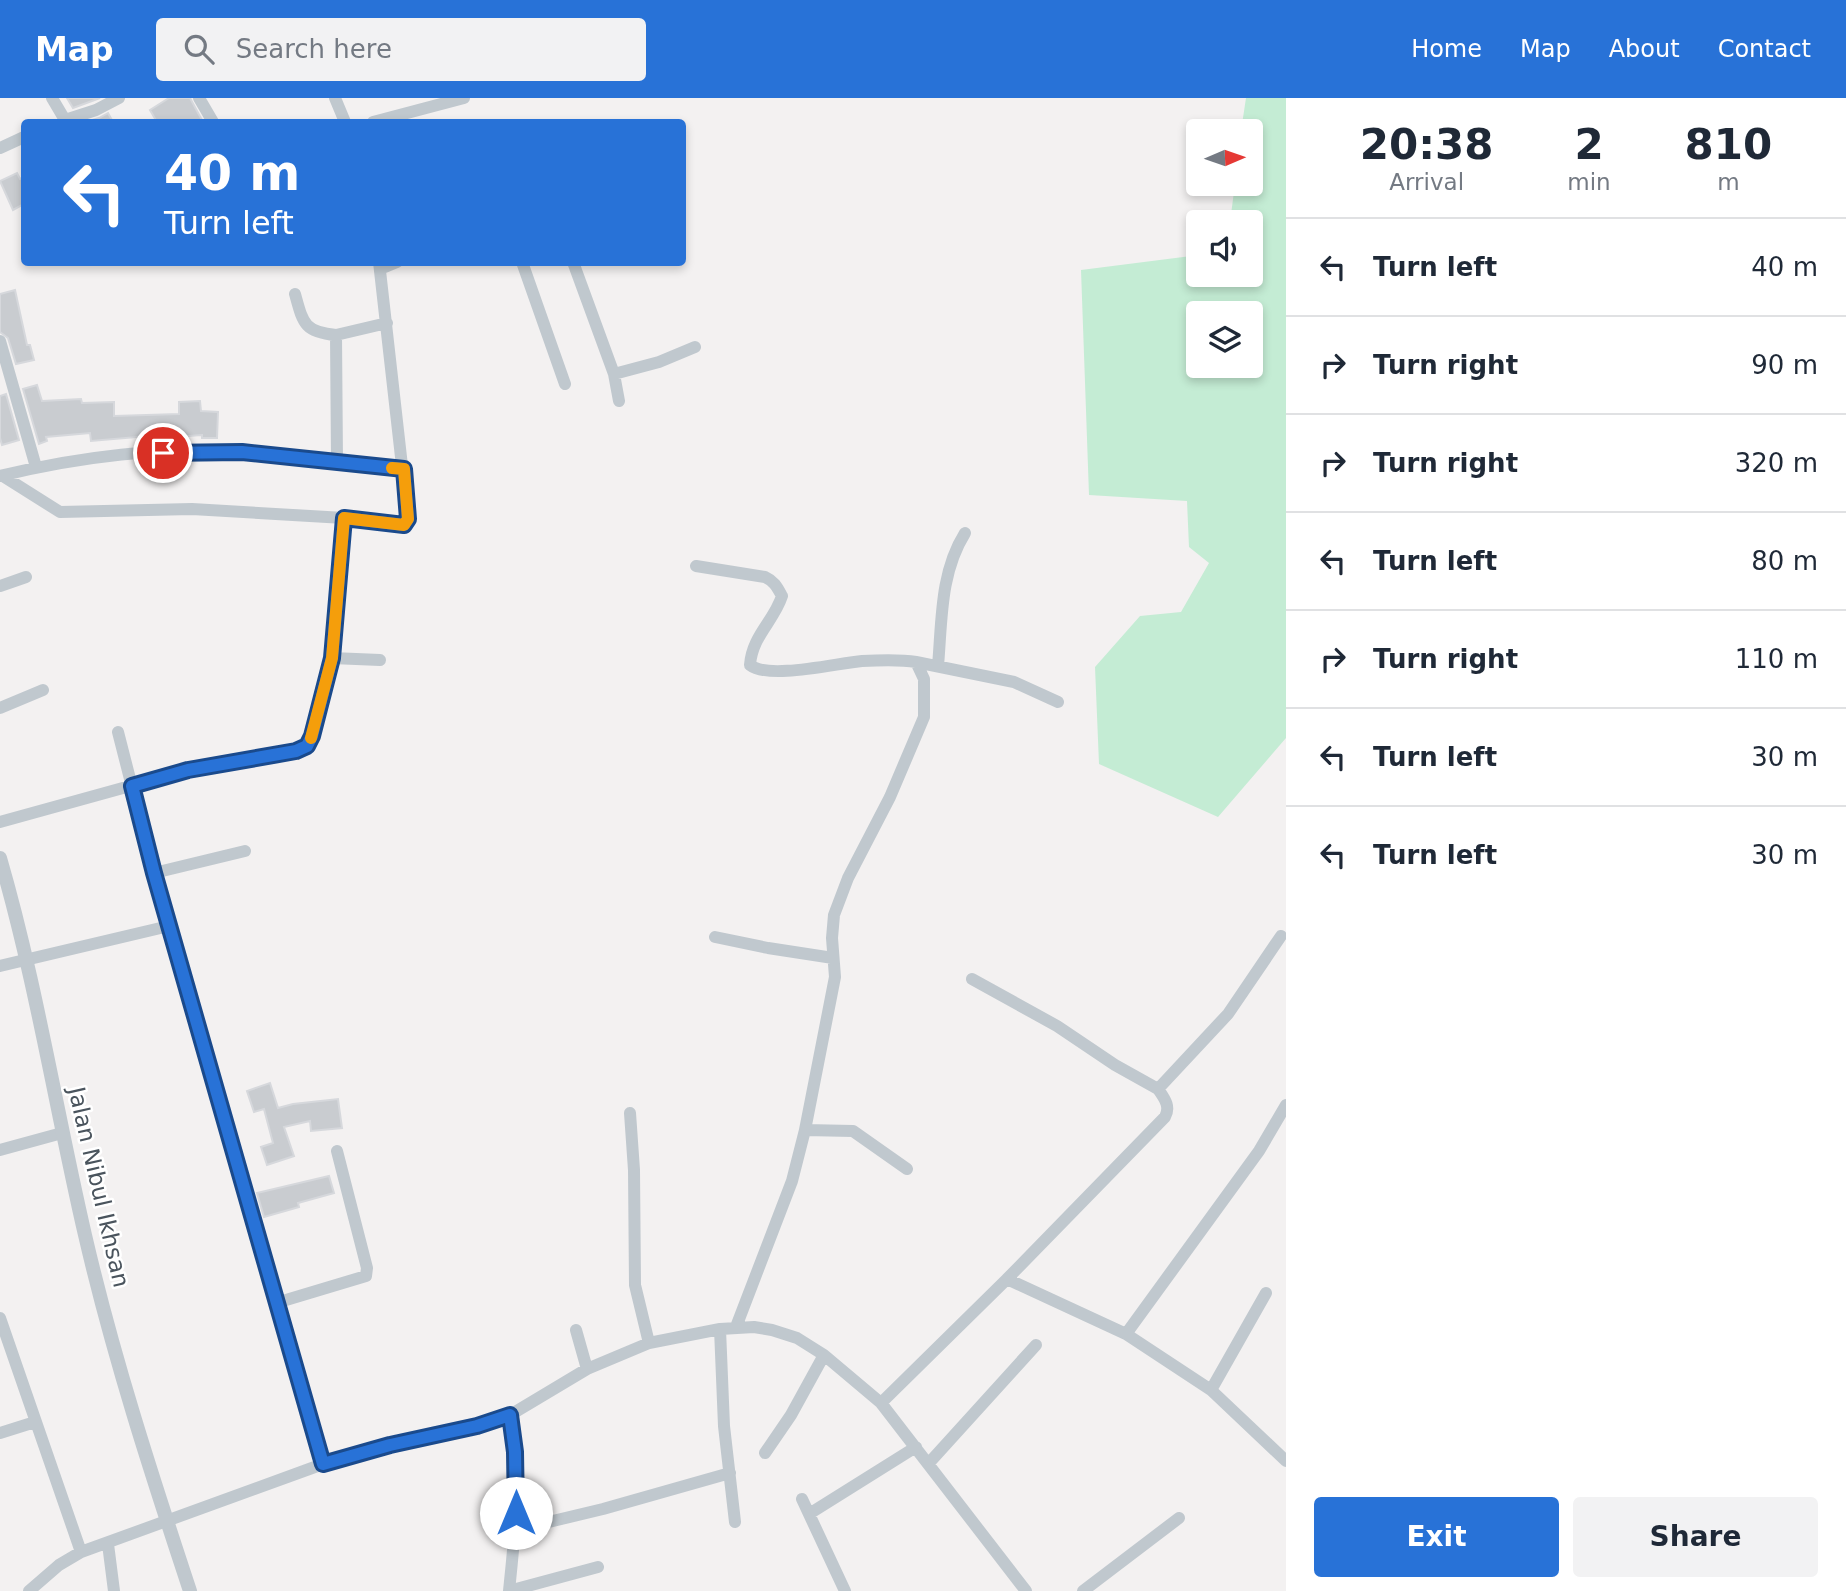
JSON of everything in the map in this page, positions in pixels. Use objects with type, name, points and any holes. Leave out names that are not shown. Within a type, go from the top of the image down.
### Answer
[{"type":"street","points":[[52,98],[62,119]]},
{"type":"street","points":[[72,119],[119,98]]},
{"type":"street","points":[[199,98],[211,119]]},
{"type":"street","points":[[335,98],[344,119]]},
{"type":"street","points":[[384,119],[464,98]]},
{"type":"street","points":[[0,148],[21,138]]},
{"type":"street","points":[[1,476],[60,512],[192,509],[344,518],[404,525],[408,519],[404,469],[379,266]]},
{"type":"street","points":[[523,266],[565,384]]},
{"type":"street","points":[[574,266],[614,374],[619,401]]},
{"type":"street","points":[[295,294],[308,328],[315,333],[336,335],[387,323]]},
{"type":"street","points":[[336,335],[337,462]]},
{"type":"street","points":[[0,341],[36,467]]},
{"type":"street","points":[[614,374],[659,362],[695,347]]},
{"type":"street","points":[[1,476],[80,459],[163,453],[242,452],[404,469]]},
{"type":"street","points":[[0,822],[188,770],[296,751],[307,746],[332,658],[344,518]]},
{"type":"street","points":[[938,666],[947,572],[954,550],[965,533]]},
{"type":"street","points":[[696,566],[765,577],[773,581],[778,589],[782,596],[762,627],[751,653],[750,665],[756,670],[799,670],[861,661],[916,662],[1014,682],[1058,702]]},
{"type":"street","points":[[0,586],[26,577]]},
{"type":"street","points":[[332,658],[380,660]]},
{"type":"street","points":[[736,1327],[792,1181],[805,1130],[835,977],[834,915],[848,878],[890,797],[924,717],[924,679],[916,662]]},
{"type":"street","points":[[0,708],[43,690]]},
{"type":"street","points":[[118,732],[154,873],[323,1464]]},
{"type":"street","points":[[154,873],[245,851]]},
{"type":"street","name":"Jalan Nibul Ikhsan","points":[[0,858],[86,1238],[123,1382],[190,1591]]},
{"type":"street","points":[[0,966],[169,926]]},
{"type":"street","points":[[1158,1089],[1228,1014],[1281,936]]},
{"type":"street","points":[[715,937],[833,958]]},
{"type":"street","points":[[881,1403],[1007,1279],[1167,1112],[1167,1102],[1158,1089],[1115,1065],[1057,1026],[972,979]]},
{"type":"street","points":[[1126,1334],[1259,1151],[1286,1105]]},
{"type":"street","points":[[630,1113],[635,1170],[635,1286],[649,1343]]},
{"type":"street","points":[[805,1130],[853,1131],[907,1169]]},
{"type":"street","points":[[0,1150],[62,1133]]},
{"type":"street","points":[[276,1303],[366,1276],[367,1268],[337,1151]]},
{"type":"street","points":[[1007,1279],[1126,1334],[1211,1390],[1286,1461]]},
{"type":"street","points":[[1211,1390],[1266,1293]]},
{"type":"street","points":[[0,1322],[81,1552]]},
{"type":"street","points":[[29,1591],[59,1565],[81,1552],[323,1464],[390,1445],[477,1426],[510,1415],[587,1369],[649,1343],[736,1327],[772,1330],[797,1338],[824,1355],[881,1403],[1026,1591]]},
{"type":"street","points":[[720,1329],[724,1426],[735,1522]]},
{"type":"street","points":[[576,1330],[587,1369]]},
{"type":"street","points":[[929,1463],[1036,1345]]},
{"type":"street","points":[[765,1453],[791,1415],[824,1355]]},
{"type":"street","points":[[510,1415],[515,1452],[515,1530],[509,1591],[598,1567]]},
{"type":"street","points":[[0,1433],[35,1422]]},
{"type":"street","points":[[809,1514],[916,1447]]},
{"type":"street","points":[[515,1530],[603,1509],[730,1473]]},
{"type":"street","points":[[802,1499],[845,1591]]},
{"type":"street","points":[[1083,1591],[1179,1518]]},
{"type":"street","points":[[108,1544],[114,1591]]},
{"type":"green space","points":[[1246,98],[1286,98],[1286,738],[1218,817],[1099,764],[1095,667],[1140,616],[1181,612],[1209,563],[1189,547],[1187,501],[1089,495],[1081,270],[1186,257],[1186,287],[1263,287],[1263,210],[1232,210],[1233,196],[1264,196],[1264,119],[1243,119]]},
{"type":"building","points":[[67,98],[100,98],[73,108]]},
{"type":"building","points":[[169,98],[190,98],[201,119],[155,119],[150,110]]},
{"type":"building","points":[[108,113],[111,119],[96,119]]},
{"type":"building","points":[[17,173],[21,178],[21,206],[13,210],[0,181]]},
{"type":"building","points":[[15,290],[27,345],[30,345],[34,360],[16,364],[8,338],[0,332],[0,294]]},
{"type":"building","points":[[37,385],[42,401],[81,399],[82,403],[114,402],[114,416],[179,414],[179,402],[200,401],[201,411],[218,412],[217,438],[202,438],[202,435],[160,438],[160,435],[91,441],[90,433],[46,437],[47,441],[39,444],[23,389]]},
{"type":"building","points":[[6,394],[19,440],[2,445],[0,396]]},
{"type":"building","points":[[270,1083],[278,1108],[338,1099],[342,1128],[311,1131],[310,1121],[284,1127],[294,1156],[267,1165],[261,1147],[273,1143],[264,1109],[254,1112],[247,1091]]},
{"type":"building","points":[[329,1176],[334,1193],[298,1203],[299,1207],[264,1217],[257,1193]]},
{"type":"slow traffic","points":[[311,738],[332,658],[344,518],[399,526],[407,522],[404,469],[392,468]]},
{"type":"route","points":[[163,453],[242,452],[404,469],[408,519],[404,525],[344,518],[332,658],[307,746],[296,751],[188,770],[132,786],[154,873],[323,1464],[390,1445],[477,1426],[510,1415],[514,1432],[516,1513]]}]
